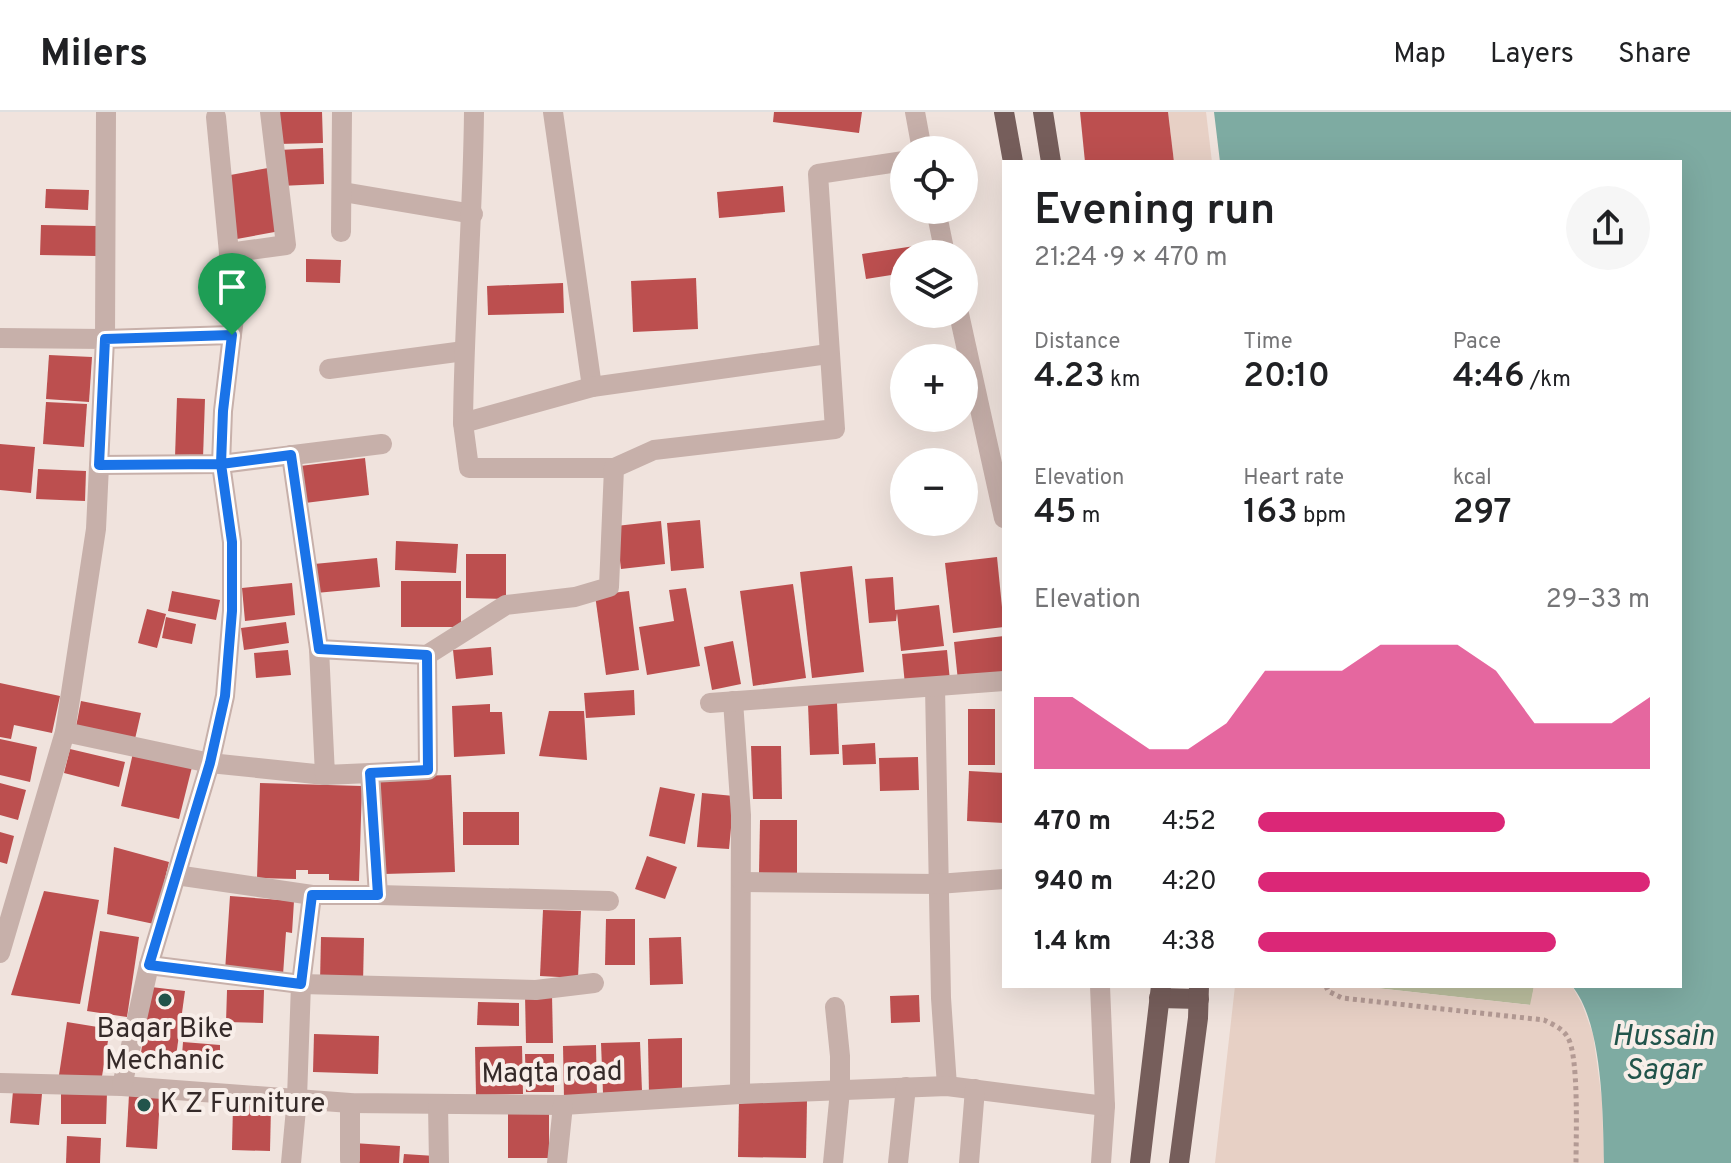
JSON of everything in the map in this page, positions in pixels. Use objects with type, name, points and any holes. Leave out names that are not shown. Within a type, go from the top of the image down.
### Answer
[{"type":"main road","points":[[1004,112],[1013,160]]},
{"type":"main road","points":[[1043,112],[1051,160]]},
{"type":"main road","points":[[1140,1163],[1160,992],[1199,993],[1179,1163]]},
{"type":"street","points":[[0,953],[65,732],[96,529],[105,339],[106,112]]},
{"type":"street","points":[[229,253],[286,245],[270,112]]},
{"type":"street","points":[[341,232],[342,112]]},
{"type":"street","points":[[474,112],[473,214],[464,351],[463,423],[469,468],[614,468],[654,450],[835,429],[818,174],[890,163]]},
{"type":"street","points":[[553,112],[592,387]]},
{"type":"street","points":[[915,112],[919,136]]},
{"type":"street","points":[[122,1086],[149,965],[210,763],[225,696],[232,611],[232,542],[221,464],[223,411],[235,309],[216,117]]},
{"type":"street","points":[[343,192],[473,214]]},
{"type":"street","points":[[962,328],[1002,509]]},
{"type":"street","points":[[0,338],[232,335]]},
{"type":"street","points":[[329,369],[464,351]]},
{"type":"street","points":[[463,423],[592,387],[828,354]]},
{"type":"street","points":[[99,465],[221,464],[382,444]]},
{"type":"street","points":[[291,455],[319,649],[325,775]]},
{"type":"street","points":[[319,649],[427,655],[506,605],[575,597],[609,587],[614,468]]},
{"type":"street","points":[[65,732],[210,763],[325,775],[428,770],[427,655]]},
{"type":"street","points":[[710,703],[1002,681]]},
{"type":"street","points":[[935,687],[938,884],[947,1086]]},
{"type":"street","points":[[733,701],[741,815],[740,1094]]},
{"type":"street","points":[[370,773],[378,895]]},
{"type":"street","points":[[176,875],[312,895],[609,901]]},
{"type":"street","points":[[742,882],[938,884],[1002,879]]},
{"type":"street","points":[[291,1163],[301,984],[312,895]]},
{"type":"street","points":[[149,965],[301,984],[536,990],[594,983]]},
{"type":"street","points":[[1100,988],[1105,1106],[1101,1163]]},
{"type":"street","points":[[833,1163],[840,1091],[835,1007]]},
{"type":"street","name":"Maqta road","points":[[0,1083],[122,1086],[350,1103],[563,1105],[947,1086],[1105,1106]]},
{"type":"street","points":[[898,1163],[906,1087]]},
{"type":"street","points":[[969,1163],[975,1089]]},
{"type":"street","points":[[350,1103],[350,1160]]},
{"type":"street","points":[[438,1104],[439,1163]]},
{"type":"street","points":[[557,1163],[563,1105]]},
{"type":"path","points":[[1327,988],[1342,998],[1544,1020],[1557,1026],[1568,1037],[1574,1060],[1576,1163]]},
{"type":"green space","points":[[1376,988],[1534,988],[1531,1005]]},
{"type":"shaded area","points":[[1168,112],[1206,112],[1212,160],[1174,160]]},
{"type":"shaded area","points":[[1235,988],[1376,988],[1530,1005],[1534,988],[1573,988],[1582,1004],[1593,1034],[1602,1100],[1604,1163],[1215,1163]]},
{"type":"water","name":"Hussain Sagar","points":[[1214,112],[1731,112],[1731,1163],[1604,1163],[1602,1096],[1595,1046],[1590,1023],[1573,988],[1682,988],[1682,160],[1220,160]]},
{"type":"building","points":[[276,112],[322,112],[323,143],[277,144]]},
{"type":"building","points":[[774,112],[862,112],[859,133],[773,122]]},
{"type":"building","points":[[1080,112],[1168,112],[1174,160],[1085,160]]},
{"type":"building","points":[[323,148],[324,184],[280,186],[278,150]]},
{"type":"building","points":[[268,168],[280,231],[237,239],[225,176]]},
{"type":"building","points":[[783,186],[785,212],[719,218],[717,192]]},
{"type":"building","points":[[46,189],[89,190],[88,210],[45,208]]},
{"type":"building","points":[[41,225],[98,226],[97,256],[40,255]]},
{"type":"building","points":[[890,250],[890,275],[866,279],[862,254]]},
{"type":"building","points":[[306,259],[341,260],[340,283],[306,282]]},
{"type":"building","points":[[696,278],[698,329],[633,332],[631,281]]},
{"type":"building","points":[[563,283],[564,313],[488,315],[487,286]]},
{"type":"building","points":[[49,355],[92,357],[89,402],[46,399]]},
{"type":"building","points":[[177,398],[205,399],[203,458],[175,457]]},
{"type":"building","points":[[46,402],[87,404],[84,447],[43,444]]},
{"type":"building","points":[[0,444],[35,447],[31,493],[0,490]]},
{"type":"building","points":[[365,458],[369,495],[305,503],[300,466]]},
{"type":"building","points":[[38,469],[86,471],[85,501],[36,499]]},
{"type":"building","points":[[700,520],[704,568],[671,571],[667,523]]},
{"type":"building","points":[[661,521],[665,564],[621,569],[616,526]]},
{"type":"building","points":[[396,541],[458,544],[456,573],[395,570]]},
{"type":"building","points":[[466,554],[506,554],[506,599],[466,598]]},
{"type":"building","points":[[997,557],[1002,627],[953,633],[945,563]]},
{"type":"building","points":[[377,558],[380,587],[316,593],[314,564]]},
{"type":"building","points":[[852,566],[864,672],[812,678],[800,572]]},
{"type":"building","points":[[893,577],[895,610],[939,605],[944,646],[901,651],[897,613],[896,621],[869,623],[865,579]]},
{"type":"building","points":[[401,581],[461,581],[461,627],[401,627]]},
{"type":"building","points":[[292,583],[295,615],[245,621],[242,588]]},
{"type":"building","points":[[793,584],[806,678],[753,686],[740,591]]},
{"type":"building","points":[[686,588],[700,666],[647,675],[639,627],[674,621],[669,590]]},
{"type":"building","points":[[172,591],[220,600],[216,620],[168,611]]},
{"type":"building","points":[[629,591],[639,670],[606,675],[595,595]]},
{"type":"building","points":[[147,609],[166,614],[157,648],[138,643]]},
{"type":"building","points":[[166,617],[196,624],[192,644],[162,638]]},
{"type":"building","points":[[286,622],[289,643],[244,650],[241,628]]},
{"type":"building","points":[[1002,636],[1002,676],[958,681],[954,642]]},
{"type":"building","points":[[733,641],[741,684],[712,690],[704,647]]},
{"type":"building","points":[[491,647],[493,675],[456,679],[453,650]]},
{"type":"building","points":[[288,650],[291,675],[256,678],[254,653]]},
{"type":"building","points":[[947,650],[950,681],[905,685],[902,654]]},
{"type":"building","points":[[0,683],[60,696],[52,733],[14,725],[11,739],[0,737]]},
{"type":"building","points":[[634,690],[635,715],[586,718],[584,693]]},
{"type":"building","points":[[81,701],[141,713],[135,739],[76,727]]},
{"type":"building","points":[[837,703],[839,754],[810,755],[808,704]]},
{"type":"building","points":[[490,704],[490,712],[502,712],[505,754],[454,757],[452,706]]},
{"type":"building","points":[[968,709],[995,709],[995,765],[968,765]]},
{"type":"building","points":[[549,711],[584,711],[587,760],[539,756]]},
{"type":"building","points":[[0,739],[37,747],[30,782],[0,775]]},
{"type":"building","points":[[875,743],[876,764],[843,765],[842,745]]},
{"type":"building","points":[[751,746],[781,746],[782,799],[753,799]]},
{"type":"building","points":[[70,749],[125,762],[119,787],[64,773]]},
{"type":"building","points":[[133,753],[192,767],[179,819],[121,806]]},
{"type":"building","points":[[918,757],[919,790],[880,791],[879,758]]},
{"type":"building","points":[[969,771],[1002,773],[1002,823],[967,821]]},
{"type":"building","points":[[451,775],[455,872],[384,874],[380,777]]},
{"type":"building","points":[[0,783],[26,790],[18,820],[0,815]]},
{"type":"building","points":[[260,783],[362,786],[359,881],[329,880],[329,874],[308,874],[308,870],[296,870],[296,879],[257,878]]},
{"type":"building","points":[[660,787],[695,794],[685,844],[649,836]]},
{"type":"building","points":[[702,793],[734,796],[729,849],[697,847]]},
{"type":"building","points":[[463,812],[519,812],[519,845],[463,845]]},
{"type":"building","points":[[760,820],[797,820],[797,874],[759,873]]},
{"type":"building","points":[[0,832],[14,836],[7,864],[0,862]]},
{"type":"building","points":[[114,847],[169,862],[154,924],[107,914]]},
{"type":"building","points":[[647,856],[677,867],[665,899],[635,889]]},
{"type":"building","points":[[44,891],[99,900],[80,1004],[11,995]]},
{"type":"building","points":[[230,896],[294,901],[292,933],[286,932],[283,975],[225,971]]},
{"type":"building","points":[[543,910],[581,911],[578,978],[540,976]]},
{"type":"building","points":[[606,919],[635,919],[635,965],[605,965]]},
{"type":"building","points":[[100,931],[139,937],[127,1017],[87,1011]]},
{"type":"building","points":[[321,937],[364,938],[363,983],[320,982]]},
{"type":"building","points":[[681,937],[683,984],[650,985],[649,938]]},
{"type":"building","points":[[151,987],[185,991],[174,1071],[139,1066]]},
{"type":"building","points":[[227,990],[264,990],[263,1023],[226,1022]]},
{"type":"building","points":[[525,995],[552,995],[553,1043],[526,1043]]},
{"type":"building","points":[[919,995],[920,1022],[891,1023],[890,996]]},
{"type":"building","points":[[478,1002],[519,1003],[519,1026],[477,1025]]},
{"type":"building","points":[[67,1022],[110,1029],[101,1082],[59,1075]]},
{"type":"building","points":[[314,1034],[379,1036],[378,1074],[313,1072]]},
{"type":"building","points":[[682,1038],[682,1096],[649,1096],[648,1039]]},
{"type":"building","points":[[183,1042],[220,1045],[220,1053],[212,1053],[210,1072],[181,1069]]},
{"type":"building","points":[[640,1042],[642,1091],[603,1093],[601,1043]]},
{"type":"building","points":[[596,1045],[597,1097],[564,1098],[563,1046]]},
{"type":"building","points":[[522,1046],[523,1094],[476,1095],[475,1047]]},
{"type":"building","points":[[525,1054],[554,1054],[554,1092],[526,1092]]},
{"type":"building","points":[[13,1091],[42,1094],[39,1125],[10,1123]]},
{"type":"building","points":[[61,1091],[107,1092],[106,1124],[61,1124]]},
{"type":"building","points":[[129,1095],[160,1096],[157,1149],[126,1147]]},
{"type":"building","points":[[739,1101],[807,1101],[806,1158],[738,1157]]},
{"type":"building","points":[[233,1105],[271,1106],[270,1151],[232,1150]]},
{"type":"building","points":[[508,1105],[549,1105],[549,1158],[508,1158]]},
{"type":"building","points":[[67,1136],[101,1138],[100,1163],[66,1163]]},
{"type":"building","points":[[353,1143],[400,1146],[399,1163],[353,1163]]},
{"type":"building","points":[[404,1154],[435,1156],[434,1163],[403,1163]]},
{"type":"place","name":"Baqar Bike Mechanic","points":[[165,1000]]},
{"type":"place","name":"K Z Furniture","points":[[144,1105]]},
{"type":"route","points":[[232,335],[105,339],[99,465],[221,464],[291,455],[319,649],[427,655],[428,770],[370,773],[378,895],[312,895],[301,984],[149,965],[210,763],[225,696],[232,611],[232,542],[221,464],[223,411],[232,335]]}]
